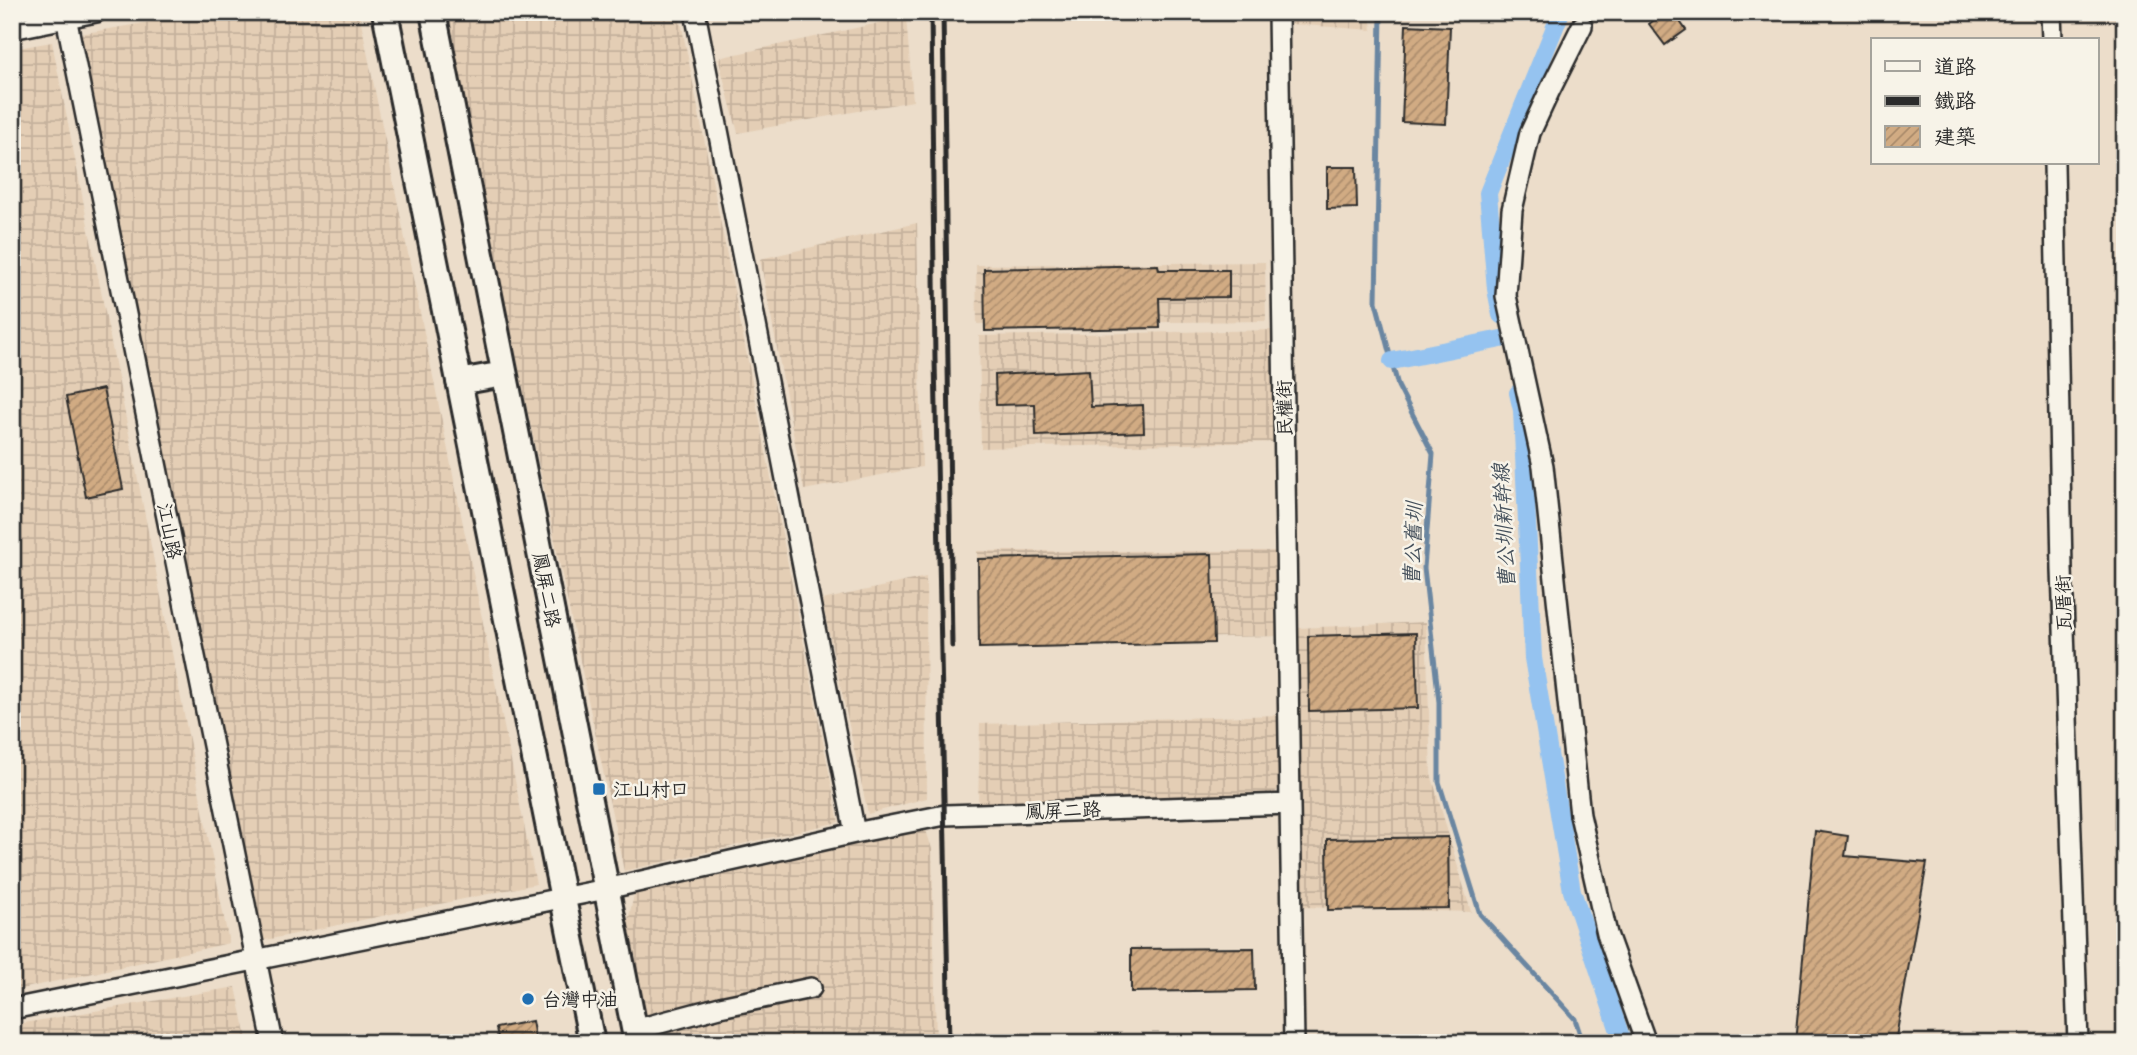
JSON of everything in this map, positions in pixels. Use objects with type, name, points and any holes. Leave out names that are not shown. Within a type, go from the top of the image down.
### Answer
[{"type":"main road","points":[[385,12],[592,1043]]},
{"type":"main road","name":"鳳屏二路","points":[[433,12],[635,1036]]},
{"type":"main road","points":[[459,382],[504,374]]},
{"type":"street","points":[[12,29],[96,12]]},
{"type":"street","points":[[695,12],[855,833]]},
{"type":"street","name":"民權街","points":[[1278,12],[1290,804]]},
{"type":"street","points":[[2052,12],[2052,38]]},
{"type":"street","name":"江山路","points":[[66,16],[273,1043]]},
{"type":"street","points":[[1583,26],[1531,132],[1512,210],[1506,296],[1543,466],[1580,815],[1607,934],[1646,1043]]},
{"type":"street","name":"瓦厝街","points":[[2054,164],[2062,556],[2078,1043]]},
{"type":"street","points":[[1290,804],[1294,1043]]},
{"type":"street","name":"鳳屏二路","points":[[12,1009],[606,889],[855,833],[954,814],[1290,804]]},
{"type":"street","points":[[635,1036],[720,1007],[811,988]]},
{"type":"shaded area","points":[[208,12],[359,12],[536,884],[261,941],[80,34]]},
{"type":"shaded area","points":[[444,12],[679,12],[839,822],[624,871]]},
{"type":"shaded area","points":[[1291,12],[1370,12],[1372,30],[1291,24]]},
{"type":"shaded area","points":[[906,17],[913,101],[738,133],[718,58]]},
{"type":"shaded area","points":[[52,42],[229,943],[12,991],[12,49]]},
{"type":"shaded area","points":[[917,223],[922,467],[804,490],[760,259]]},
{"type":"shaded area","points":[[1265,262],[1266,321],[977,324],[976,265]]},
{"type":"shaded area","points":[[1275,330],[1277,442],[981,448],[979,336]]},
{"type":"shaded area","points":[[977,551],[1277,551],[1279,636],[980,642]]},
{"type":"shaded area","points":[[926,577],[927,798],[868,814],[822,600]]},
{"type":"shaded area","points":[[1426,622],[1431,774],[1471,912],[1303,907],[1298,628]]},
{"type":"shaded area","points":[[1280,715],[1280,787],[1267,801],[978,806],[980,724]]},
{"type":"shaded area","points":[[926,830],[932,849],[936,1043],[650,1043],[626,928],[636,887]]},
{"type":"shaded area","points":[[236,987],[248,1043],[12,1043],[12,1025]]},
{"type":"building","points":[[1664,12],[1673,12],[1686,30],[1665,45],[1649,24]]},
{"type":"building","points":[[1406,25],[1450,27],[1446,124],[1402,122]]},
{"type":"building","points":[[1327,167],[1356,167],[1357,208],[1327,209]]},
{"type":"building","points":[[1158,265],[1159,270],[1229,270],[1229,297],[1159,298],[1160,328],[985,331],[984,269]]},
{"type":"building","points":[[1089,370],[1091,407],[1143,405],[1144,432],[1036,436],[1035,404],[996,405],[995,375]]},
{"type":"building","points":[[103,389],[123,489],[86,497],[66,397]]},
{"type":"building","points":[[1212,554],[1214,643],[979,648],[978,559]]},
{"type":"building","points":[[1416,633],[1418,708],[1309,711],[1308,636]]},
{"type":"building","points":[[1815,831],[1848,836],[1845,856],[1927,863],[1895,1043],[1795,1043]]},
{"type":"building","points":[[1448,837],[1449,908],[1328,910],[1327,839]]},
{"type":"building","points":[[1254,948],[1255,990],[1131,992],[1131,949]]},
{"type":"building","points":[[532,1021],[536,1043],[499,1043],[496,1028]]},
{"type":"waterway","name":"曹公舊圳","points":[[1381,12],[1376,302],[1398,386],[1433,454],[1424,568],[1439,702],[1439,782],[1480,914],[1575,1019],[1583,1043]]},
{"type":"waterway","name":"曹公圳新幹線","points":[[1501,315],[1496,289],[1488,193],[1561,12]]},
{"type":"waterway","points":[[1392,361],[1506,338]]},
{"type":"waterway","name":"曹公圳新幹線","points":[[1518,393],[1522,410],[1533,658],[1572,891],[1623,1043]]},
{"type":"railway","points":[[931,12],[949,1043]]},
{"type":"railway","points":[[943,12],[952,646]]},
{"type":"place","name":"江山村口","points":[[599,789]]},
{"type":"place","name":"台灣中油","points":[[528,999]]}]
